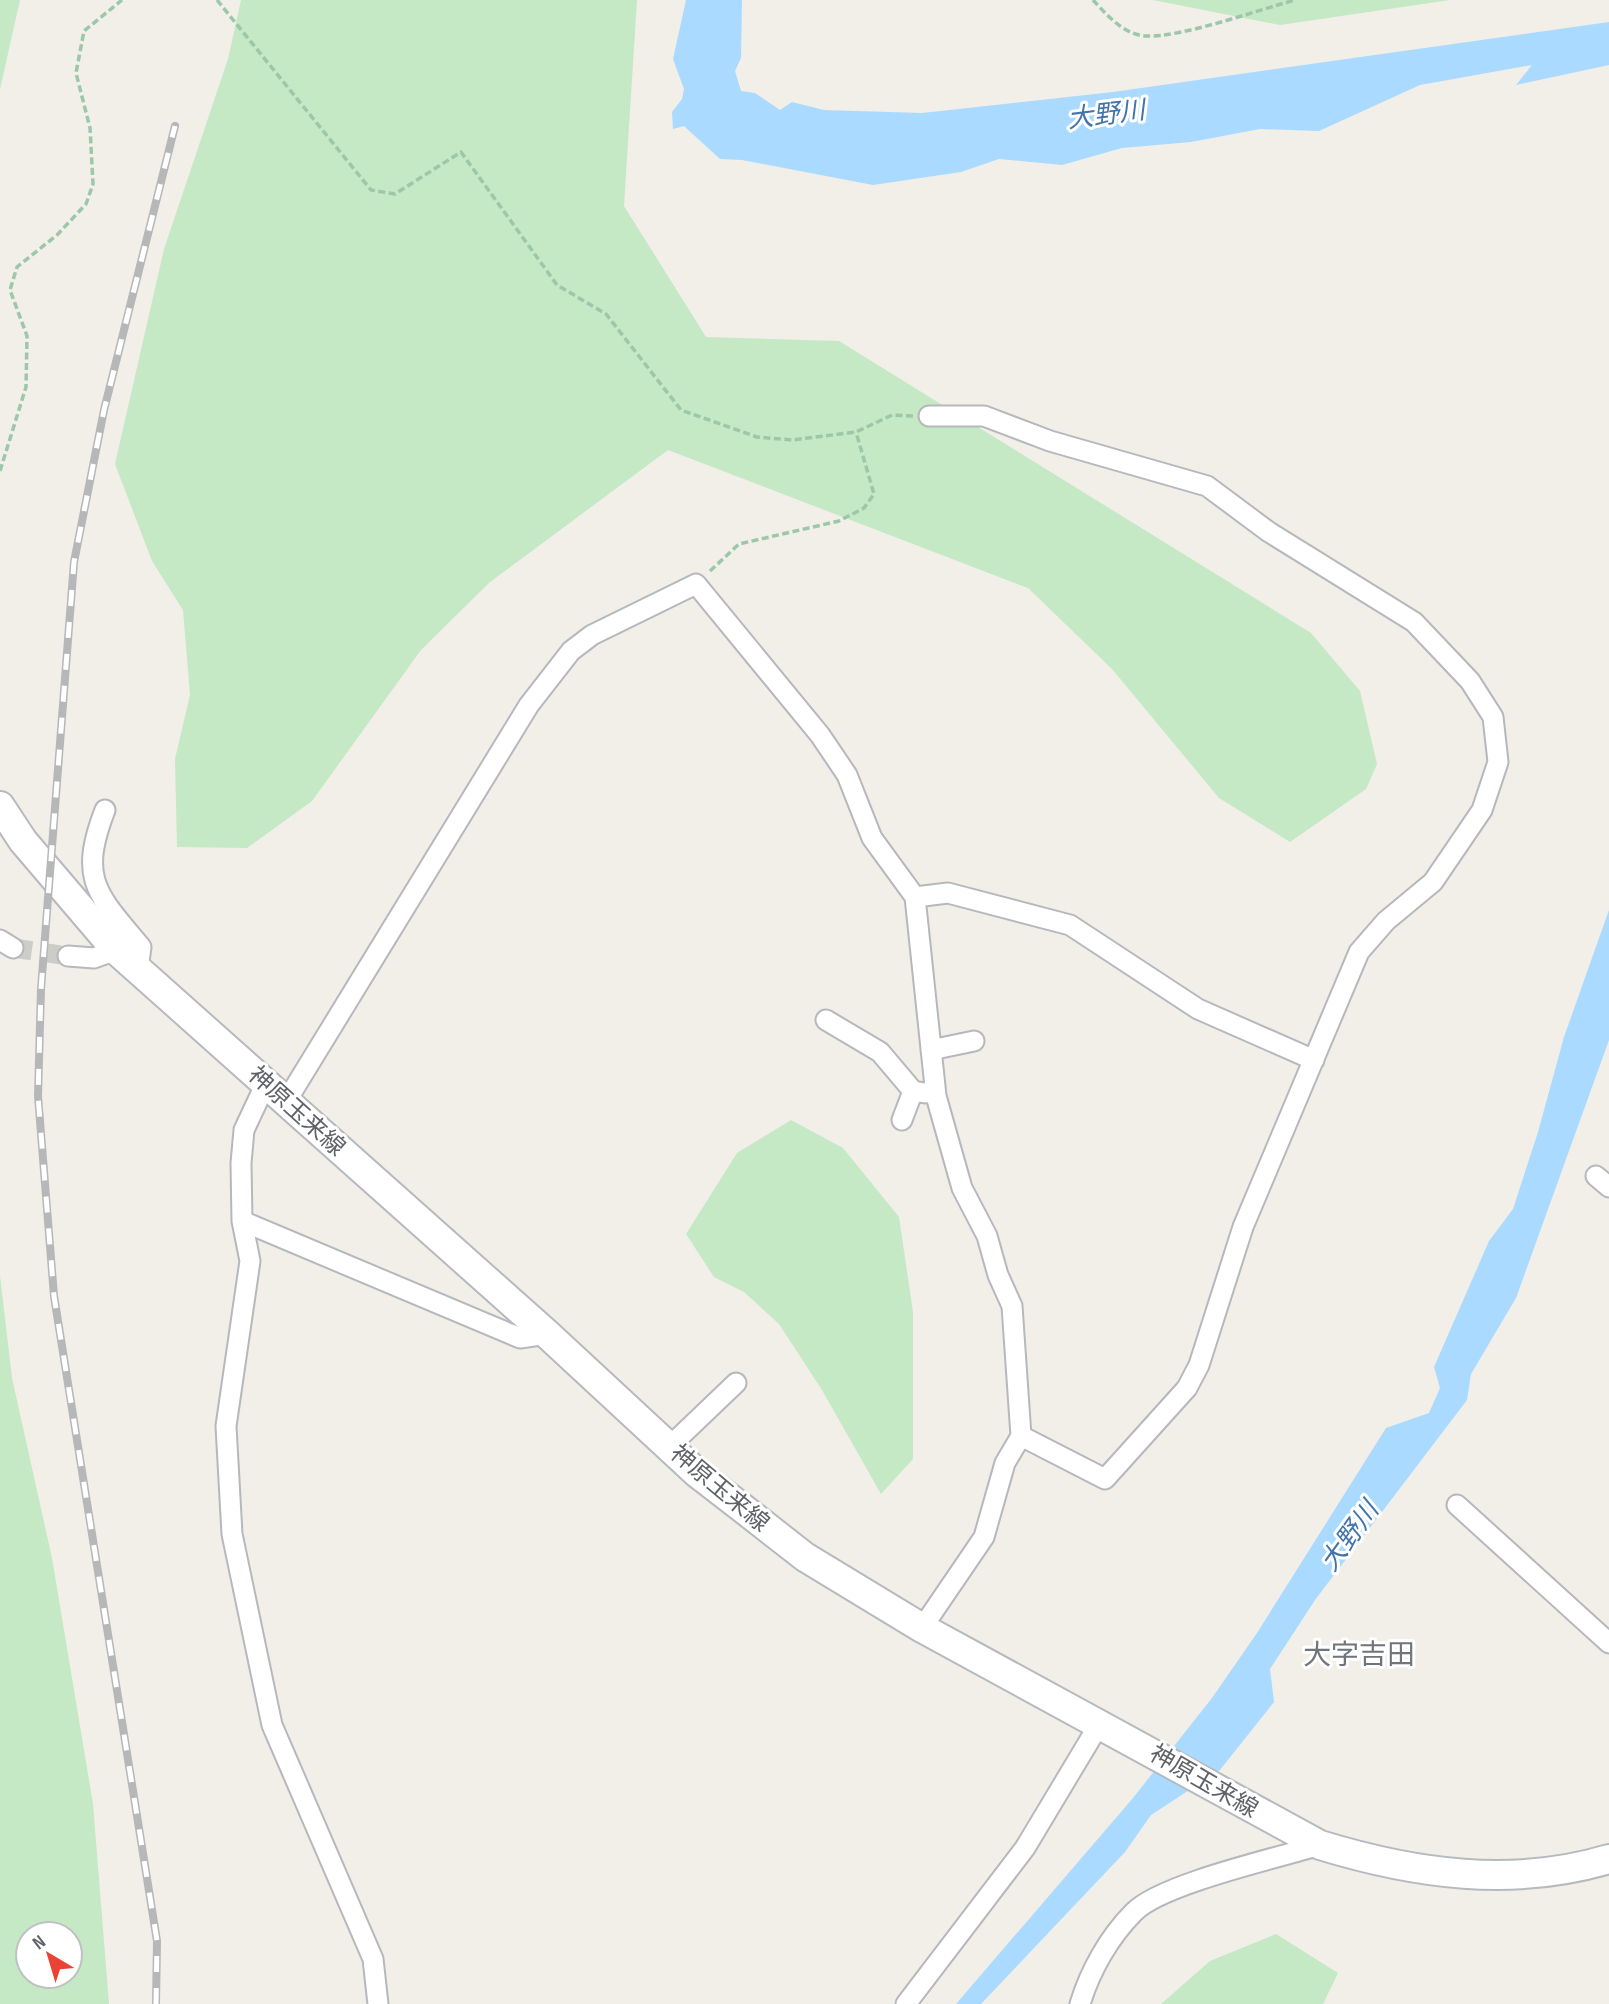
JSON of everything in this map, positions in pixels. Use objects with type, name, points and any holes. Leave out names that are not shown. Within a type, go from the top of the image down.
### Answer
[{"type":"main road","name":"神原玉来線","points":[[0,806],[23,841],[116,950],[547,1334],[697,1473],[805,1557],[922,1628],[1320,1845],[1378,1863],[1463,1876],[1513,1876],[1553,1871],[1609,1858]]},
{"type":"street","points":[[929,416],[984,416],[1050,441],[1207,486],[1269,532],[1414,622],[1469,681],[1493,717],[1498,762],[1482,810],[1433,882],[1386,921],[1359,952],[1243,1227],[1199,1365],[1187,1388],[1105,1479],[1021,1436]]},
{"type":"street","points":[[378,2004],[373,1959],[272,1725],[233,1534],[226,1426],[250,1261],[242,1221],[244,1130],[276,1092],[529,705],[571,651],[592,635],[696,584],[820,735],[847,775],[872,838],[915,897],[936,1096],[962,1188],[987,1236],[998,1275],[1012,1306],[1021,1436],[1005,1463],[984,1537],[922,1628]]},
{"type":"street","points":[[104,810],[90,861],[95,885],[107,908],[141,947],[138,969]]},
{"type":"street","points":[[915,897],[948,893],[1070,925],[1198,1009],[1314,1060]]},
{"type":"street","points":[[68,956],[94,958],[116,950]]},
{"type":"street","points":[[826,1020],[880,1052],[892,1062],[913,1091],[936,1096]]},
{"type":"street","points":[[931,1050],[974,1041]]},
{"type":"street","points":[[902,1120],[913,1091]]},
{"type":"street","points":[[242,1221],[520,1338],[547,1334]]},
{"type":"street","points":[[669,1447],[736,1383]]},
{"type":"street","points":[[1457,1505],[1609,1643]]},
{"type":"street","points":[[906,2004],[1026,1848],[1100,1723]]},
{"type":"street","points":[[1080,2004],[1089,1975],[1135,1911],[1172,1889],[1320,1845]]},
{"type":"path","points":[[0,471],[26,387],[27,336],[9,290],[17,267],[57,234],[86,204],[93,184],[90,128],[76,73],[85,31],[122,0]]},
{"type":"path","points":[[217,0],[371,190],[395,194],[461,152],[557,285],[606,314],[681,410],[757,437],[792,440],[856,432],[892,415],[929,416]]},
{"type":"path","points":[[1093,0],[1117,25],[1145,36],[1183,31],[1295,0]]},
{"type":"path","points":[[696,584],[739,544],[839,521],[864,508],[874,494],[856,432]]},
{"type":"green space","points":[[0,0],[20,0],[0,89]]},
{"type":"green space","points":[[241,0],[637,0],[624,206],[706,337],[839,341],[1311,633],[1360,691],[1377,764],[1366,789],[1290,842],[1219,798],[1112,669],[1028,588],[668,450],[490,582],[421,650],[312,801],[247,848],[177,847],[175,759],[190,695],[183,610],[152,561],[115,464],[164,249],[228,59]]},
{"type":"green space","points":[[1153,0],[1450,0],[1280,25]]},
{"type":"green space","points":[[791,1120],[843,1148],[899,1217],[913,1312],[913,1459],[881,1494],[822,1390],[779,1324],[744,1292],[714,1277],[686,1234],[737,1153]]},
{"type":"green space","points":[[0,1276],[12,1378],[52,1558],[93,1804],[109,2004],[0,2004]]},
{"type":"green space","points":[[1276,1934],[1338,1973],[1323,2004],[1161,2004],[1210,1961]]},
{"type":"water","name":"大野川","points":[[686,0],[742,0],[741,58],[735,71],[741,91],[755,93],[780,110],[792,102],[824,110],[922,113],[1113,92],[1609,22],[1609,65],[1516,85],[1532,65],[1420,85],[1319,131],[1260,129],[1191,142],[1122,148],[1062,165],[999,159],[961,172],[873,185],[742,160],[720,159],[684,126],[673,129],[672,112],[682,99],[684,89],[673,59]]},
{"type":"water","name":"大野川","points":[[1609,910],[1609,1040],[1516,1298],[1471,1374],[1467,1400],[1315,1600],[1270,1669],[1274,1702],[1220,1770],[1151,1815],[1125,1852],[981,2004],[956,2004],[1133,1798],[1212,1698],[1257,1633],[1386,1428],[1429,1413],[1440,1388],[1434,1367],[1489,1241],[1513,1209],[1564,1037]]},
{"type":"tunnel","points":[[13,948],[68,956]]},
{"type":"railway","points":[[156,2004],[157,1941],[54,1296],[38,1096],[41,989],[74,562],[104,410],[175,126]]},
{"type":"district","name":"大字吉田","points":[[1359,1654]]}]
